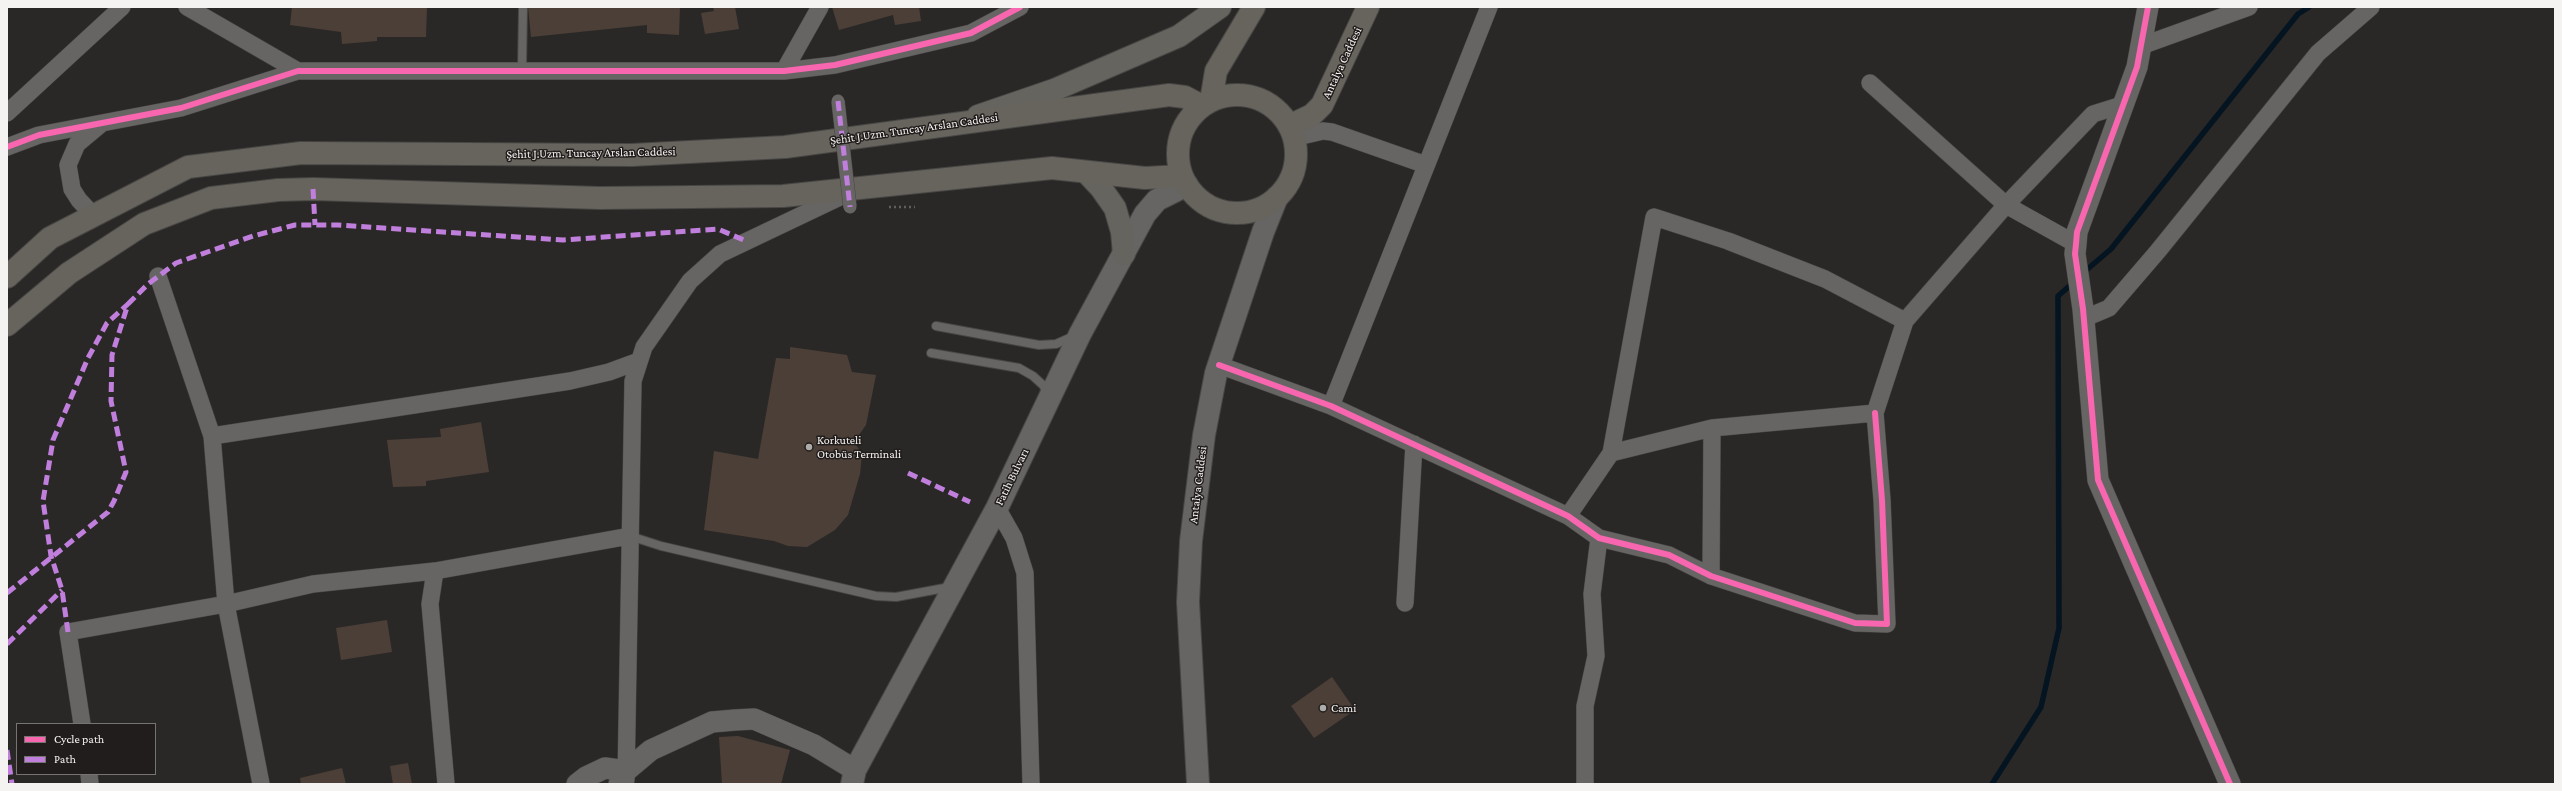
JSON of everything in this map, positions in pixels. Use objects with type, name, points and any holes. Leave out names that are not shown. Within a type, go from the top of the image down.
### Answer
[{"type":"highway","points":[[1207,104],[1216,71],[1254,7]]},
{"type":"highway","name":"Antalya Caddesi","points":[[1291,132],[1312,115],[1322,104],[1368,7]]},
{"type":"highway","name":"Şehit J.Uzm. Tuncay Arslan Caddesi","points":[[8,276],[50,238],[188,167],[301,153],[632,155],[785,147],[1169,95],[1185,97],[1207,104]]},
{"type":"highway","points":[[1230,96],[1250,97],[1276,110],[1291,132],[1296,154],[1292,173],[1277,197],[1253,211],[1224,212],[1203,202],[1184,180],[1178,157],[1180,138],[1189,120],[1207,104],[1230,96]]},
{"type":"highway","points":[[7,325],[69,273],[144,224],[211,198],[299,190],[600,198],[783,196],[1052,168],[1145,178],[1184,180]]},
{"type":"main road","points":[[952,124],[1054,90],[1179,36],[1220,7]]},
{"type":"main road","points":[[1086,172],[1101,188],[1115,208],[1122,232],[1124,254]]},
{"type":"main road","name":"Fatih Bulvarı","points":[[853,777],[953,586],[997,508],[1080,334],[1145,214],[1157,200],[1184,180]]},
{"type":"main road","name":"Antalya Caddesi","points":[[1198,784],[1188,602],[1191,540],[1204,435],[1219,365],[1263,232],[1277,197]]},
{"type":"street","points":[[7,113],[122,7]]},
{"type":"street","points":[[187,7],[298,71]]},
{"type":"street","points":[[784,71],[820,7]]},
{"type":"street","points":[[7,147],[39,135],[181,108],[298,71],[784,71],[835,65],[971,33],[1020,7]]},
{"type":"street","points":[[1331,406],[1489,7]]},
{"type":"street","points":[[2148,7],[2138,67],[2077,232],[2075,249],[2083,314],[2098,480],[2230,784]]},
{"type":"street","points":[[2141,46],[2249,7]]},
{"type":"street","points":[[2083,314],[2109,308],[2158,251],[2318,52],[2371,7]]},
{"type":"street","points":[[1870,83],[2006,205],[2075,249]]},
{"type":"street","points":[[838,100],[850,207]]},
{"type":"street","points":[[1219,365],[1331,406],[1568,516],[1599,538],[1670,555],[1711,576],[1855,623],[1887,624],[1882,500],[1875,413],[1904,321],[2006,205],[2093,114],[2125,104]]},
{"type":"street","points":[[94,216],[79,200],[72,189],[68,165],[77,144],[103,122]]},
{"type":"street","points":[[1291,132],[1332,132],[1426,165]]},
{"type":"street","points":[[624,780],[633,381],[644,347],[690,280],[720,254],[859,188]]},
{"type":"street","points":[[1568,516],[1611,453],[1654,217],[1728,241],[1826,279],[1904,321]]},
{"type":"street","points":[[158,276],[187,356],[212,436],[226,604],[261,784]]},
{"type":"street","points":[[212,436],[570,381],[609,372],[640,360]]},
{"type":"street","points":[[1611,453],[1712,428],[1875,413]]},
{"type":"street","points":[[1711,576],[1712,428]]},
{"type":"street","points":[[1405,603],[1414,444]]},
{"type":"street","points":[[997,508],[1014,538],[1025,573],[1031,784]]},
{"type":"street","points":[[82,723],[68,632],[226,604],[313,584],[435,571],[630,536]]},
{"type":"street","points":[[1585,784],[1585,706],[1596,656],[1592,594],[1599,538]]},
{"type":"street","points":[[435,571],[430,604],[446,784]]},
{"type":"street","points":[[624,780],[651,750],[712,722],[754,718],[814,745],[853,777]]},
{"type":"street","points":[[577,784],[586,777],[604,768],[624,780]]},
{"type":"lane","points":[[522,71],[523,7]]},
{"type":"lane","points":[[936,326],[1039,344],[1056,344],[1080,334]]},
{"type":"lane","points":[[931,353],[1019,368],[1033,376],[1044,386],[1048,403]]},
{"type":"lane","points":[[630,536],[661,546],[876,596],[896,596],[953,586]]},
{"type":"building","points":[[292,7],[427,7],[426,37],[377,37],[377,41],[342,44],[341,32],[290,25]]},
{"type":"building","points":[[528,7],[680,7],[679,35],[647,33],[647,25],[531,37]]},
{"type":"building","points":[[713,7],[735,7],[739,29],[705,34],[701,13],[714,11]]},
{"type":"building","points":[[832,7],[919,7],[921,21],[895,25],[893,15],[839,30]]},
{"type":"building","name":"Korkuteli Otobüs Terminali","points":[[790,347],[847,355],[852,372],[876,375],[866,425],[854,442],[862,454],[860,474],[848,515],[835,530],[807,547],[788,546],[774,541],[704,530],[714,451],[758,459],[776,358],[790,359]]},
{"type":"building","points":[[481,422],[489,472],[426,481],[426,486],[393,487],[387,440],[441,437],[440,429]]},
{"type":"building","points":[[387,620],[392,652],[341,660],[336,628]]},
{"type":"building","name":"Cami","points":[[1332,677],[1355,710],[1314,738],[1291,706]]},
{"type":"building","points":[[738,736],[790,750],[781,784],[722,784],[719,737]]},
{"type":"building","points":[[408,763],[412,784],[393,784],[390,766]]},
{"type":"building","points":[[342,768],[346,784],[301,784],[300,778]]},
{"type":"waterway","points":[[2083,273],[2111,249],[2298,14],[2309,7]]},
{"type":"waterway","points":[[1992,784],[2041,707],[2059,628],[2058,296],[2074,282]]},
{"type":"marked path","points":[[838,101],[850,207]]},
{"type":"marked path","points":[[313,189],[315,225]]},
{"type":"marked path","points":[[7,593],[108,512],[114,501],[126,472],[111,401],[112,355],[128,304],[148,284],[176,263],[253,236],[295,225],[338,225],[563,240],[718,229],[746,241]]},
{"type":"marked path","points":[[68,632],[62,590],[51,556],[43,501],[53,440],[88,358],[107,323],[128,304]]},
{"type":"marked path","points":[[908,473],[970,502]]},
{"type":"marked path","points":[[7,644],[62,590]]},
{"type":"marked path","points":[[7,750],[12,784]]},
{"type":"cycle path","points":[[7,147],[39,135],[181,108],[298,71],[784,71],[835,65],[971,33],[1020,7]]},
{"type":"cycle path","points":[[2148,7],[2137,67],[2077,232],[2075,254],[2083,309],[2098,480],[2230,784]]},
{"type":"cycle path","points":[[1219,365],[1331,406],[1568,516],[1599,538],[1669,555],[1711,576],[1855,623],[1887,624],[1882,500],[1875,413]]},
{"type":"place","name":"Korkuteli Otobüs Terminali","points":[[809,447]]},
{"type":"place","name":"Cami","points":[[1323,708]]}]
